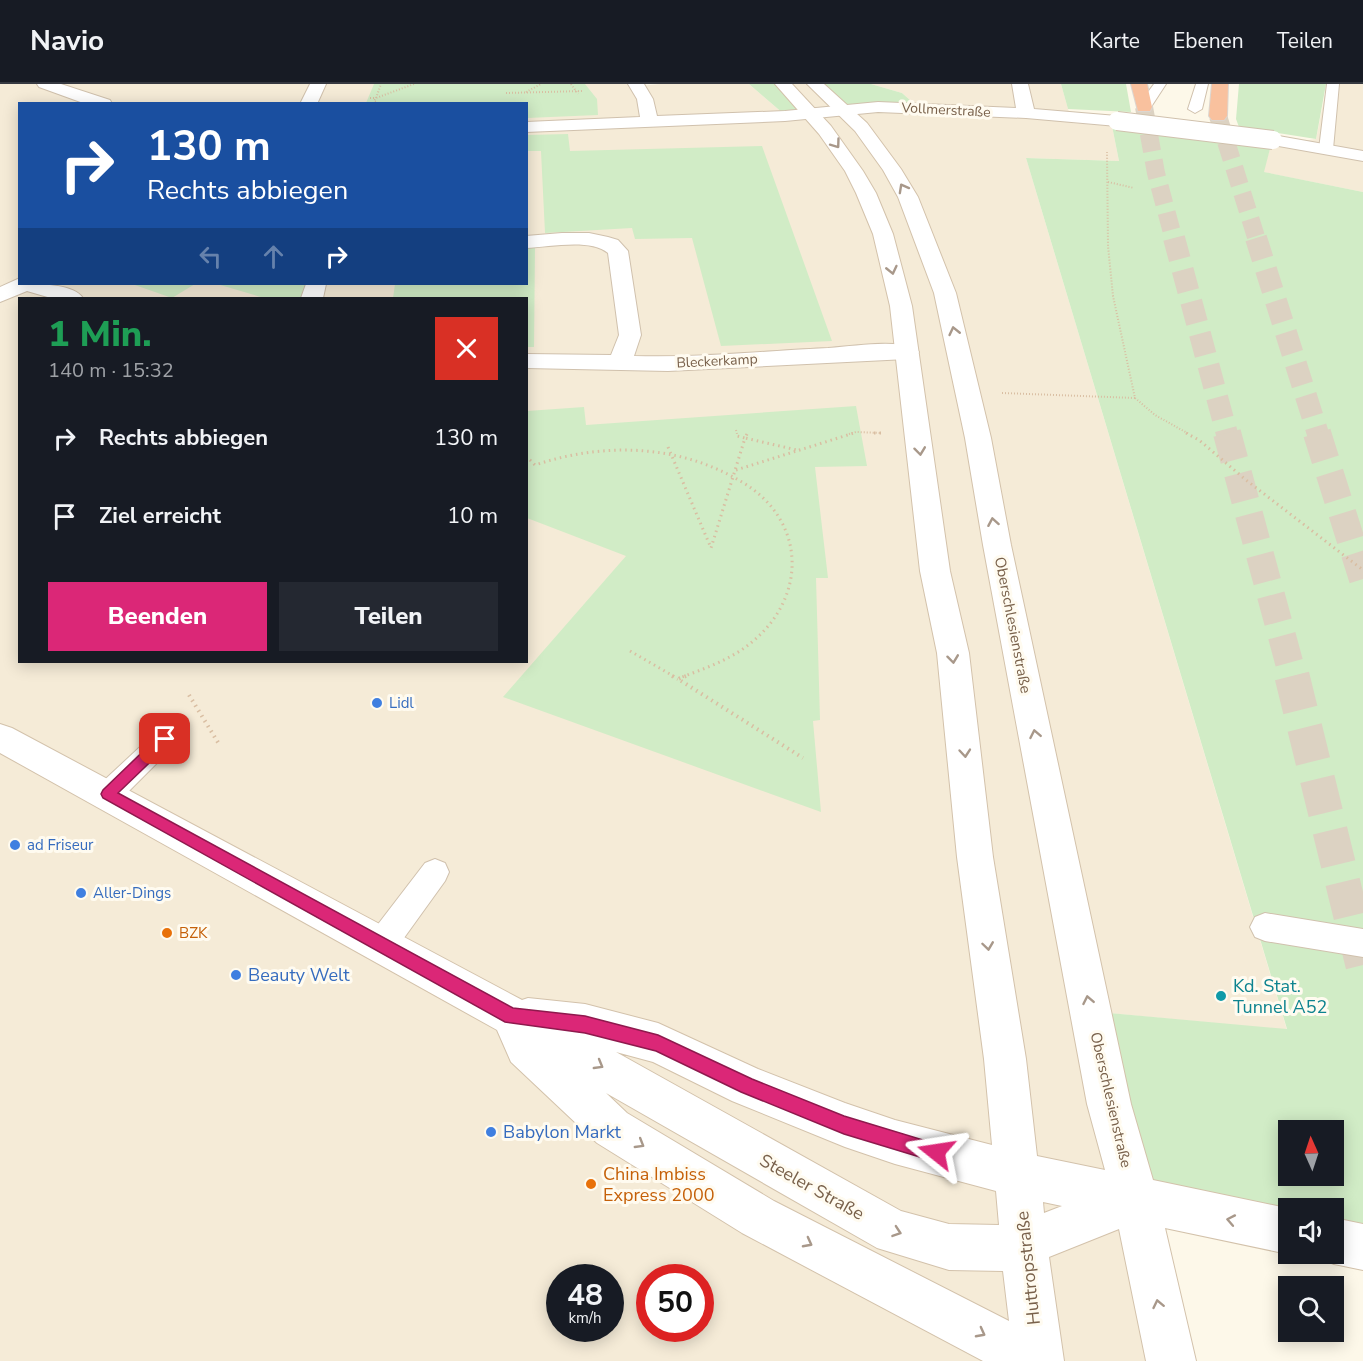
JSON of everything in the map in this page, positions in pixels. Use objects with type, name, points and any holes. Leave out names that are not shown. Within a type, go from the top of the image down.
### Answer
[{"type":"highway","points":[[1139,84],[1144,107]]},
{"type":"highway","points":[[1218,116],[1220,84]]},
{"type":"main road","points":[[45,84],[98,102]]},
{"type":"main road","points":[[309,102],[318,84]]},
{"type":"main road","points":[[636,84],[645,99],[649,122]]},
{"type":"main road","name":"Oberschlesienstraße","points":[[783,84],[823,102],[876,145],[908,197],[945,293],[978,438],[997,545],[1109,1104],[1136,1200]]},
{"type":"main road","points":[[1020,84],[1026,113]]},
{"type":"main road","name":"Vollmerstraße","points":[[528,127],[649,122],[823,102],[1026,113],[1108,120],[1273,140],[1363,156]]},
{"type":"main road","name":"Oberschlesienstraße","points":[[823,102],[884,234],[901,306],[935,571],[953,653],[975,857],[1005,1059],[1018,1174]]},
{"type":"main road","points":[[528,242],[593,239],[614,245],[618,250],[630,335],[619,364]]},
{"type":"main road","points":[[0,295],[21,285]]},
{"type":"main road","points":[[31,285],[69,297]]},
{"type":"main road","name":"Bleckerkamp","points":[[528,361],[558,359],[619,364],[668,364],[907,352]]},
{"type":"main road","name":"Steeler Straße","points":[[0,737],[511,1016],[893,1232],[949,1247],[998,1250],[1024,1244],[1136,1200]]},
{"type":"main road","points":[[511,1016],[526,1047],[612,1128],[758,1216],[1034,1361]]},
{"type":"main road","name":"Steeler Straße","points":[[511,1016],[585,1024],[658,1043],[747,1086],[844,1125],[895,1142],[1018,1174],[1278,1229]]},
{"type":"main road","name":"Huttropstraße","points":[[1018,1174],[1024,1244],[1039,1361]]},
{"type":"main road","points":[[1136,1200],[1171,1361]]},
{"type":"main road","points":[[1344,1243],[1363,1247]]},
{"type":"lane","points":[[1144,107],[1160,84]]},
{"type":"lane","points":[[1195,109],[1202,84]]},
{"type":"lane","points":[[1326,149],[1333,84]]},
{"type":"lane","points":[[108,794],[165,739]]},
{"type":"lane","points":[[380,946],[435,872]]},
{"type":"lane","points":[[1264,927],[1363,943]]},
{"type":"path","points":[[375,102],[381,84]]},
{"type":"path","points":[[370,98],[376,98],[414,84]]},
{"type":"path","points":[[523,93],[541,84]]},
{"type":"path","points":[[506,93],[583,91]]},
{"type":"path","points":[[1108,120],[1108,246],[1113,296],[1135,398],[1155,415],[1198,440],[1363,570]]},
{"type":"path","points":[[1108,182],[1134,188]]},
{"type":"path","points":[[1001,393],[1135,398]]},
{"type":"path","points":[[736,430],[737,436],[746,436],[797,450]]},
{"type":"path","points":[[736,470],[856,432],[881,433]]},
{"type":"path","points":[[668,447],[711,548],[746,436]]},
{"type":"path","points":[[528,458],[535,465],[554,458],[607,450],[641,450],[671,454],[699,461],[734,476],[760,495],[778,514],[791,538],[794,557],[792,585],[783,604],[752,642],[721,662],[678,679]]},
{"type":"path","points":[[630,651],[803,758]]},
{"type":"path","points":[[189,695],[219,744]]},
{"type":"shaded area","points":[[0,84],[628,84],[631,87],[660,84],[749,84],[785,115],[784,84],[814,84],[919,108],[902,93],[871,84],[1061,84],[1072,123],[1112,126],[1119,161],[1026,158],[1287,1030],[1098,1012],[1166,1361],[0,1361]]},
{"type":"shaded area","points":[[1327,84],[1363,84],[1363,192],[1263,172],[1271,145],[1316,139]]},
{"type":"green space","points":[[374,84],[585,84],[597,99],[598,115],[528,118],[528,102],[366,102]]},
{"type":"green space","points":[[749,84],[781,84],[809,112],[785,115]]},
{"type":"green space","points":[[817,84],[871,84],[902,93],[919,108],[844,109]]},
{"type":"green space","points":[[1061,84],[1126,84],[1131,112],[1068,109]]},
{"type":"green space","points":[[1239,84],[1326,84],[1316,139],[1239,127],[1236,119]]},
{"type":"green space","points":[[1112,126],[1271,145],[1264,172],[1363,192],[1363,1244],[1344,1240],[1344,1198],[1278,1198],[1278,1227],[1140,1197],[1098,1012],[1287,1029],[1026,158],[1119,161]]},
{"type":"green space","points":[[568,134],[570,151],[762,146],[832,341],[721,346],[692,238],[635,239],[632,228],[545,233],[541,151],[528,151],[528,135]]},
{"type":"green space","points":[[528,248],[535,248],[534,347],[528,347],[528,297],[393,297],[395,285],[528,285]]},
{"type":"green space","points":[[135,285],[193,285],[174,297]]},
{"type":"green space","points":[[220,285],[310,285],[305,297],[261,297]]},
{"type":"green space","points":[[856,406],[867,466],[815,467],[828,578],[816,578],[820,720],[813,721],[821,812],[503,697],[626,556],[528,518],[528,411],[584,407],[586,425]]},
{"type":"tunnel","points":[[1144,107],[1156,173],[1174,240]]},
{"type":"tunnel","points":[[1218,116],[1257,240]]},
{"type":"tunnel","points":[[1174,238],[1227,434]]},
{"type":"tunnel","points":[[1256,238],[1318,434]]},
{"type":"tunnel","points":[[1227,433],[1293,677]]},
{"type":"tunnel","points":[[1317,433],[1363,579]]},
{"type":"tunnel","points":[[1292,676],[1363,965]]},
{"type":"place","name":"Lidl","points":[[377,703]]},
{"type":"place","name":"ad Friseur","points":[[15,845]]},
{"type":"place","name":"Aller-Dings","points":[[81,893]]},
{"type":"place","name":"BZK","points":[[167,933]]},
{"type":"place","name":"Beauty Welt","points":[[236,975]]},
{"type":"place","name":"Kd. Stat. Tunnel A52","points":[[1221,996]]},
{"type":"place","name":"Babylon Markt","points":[[491,1132]]},
{"type":"place","name":"China Imbiss Express 2000","points":[[591,1184]]},
{"type":"route","points":[[165,739],[108,794],[380,946],[511,1016],[585,1024],[658,1043],[747,1086],[844,1125],[895,1142],[936,1152]]}]
